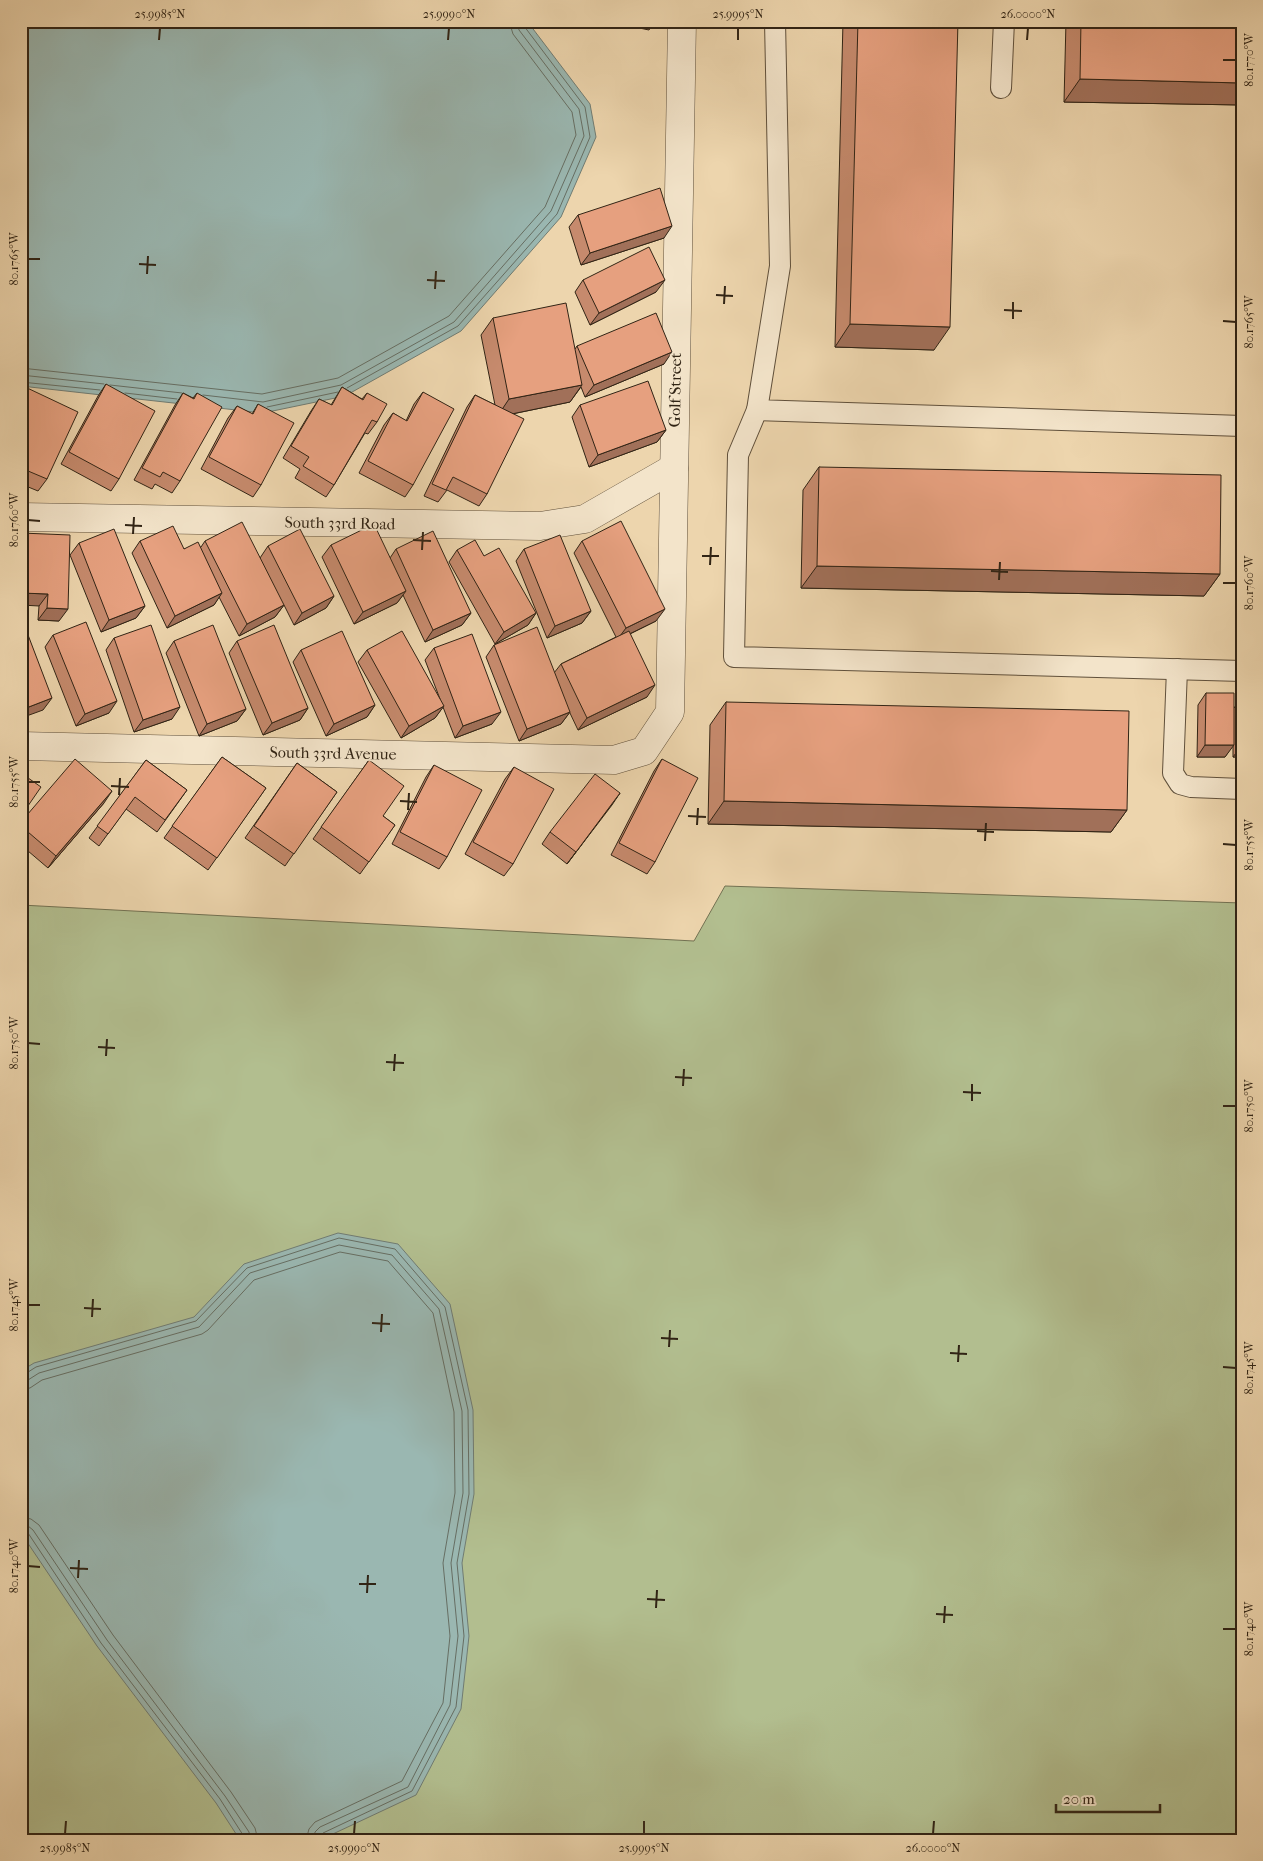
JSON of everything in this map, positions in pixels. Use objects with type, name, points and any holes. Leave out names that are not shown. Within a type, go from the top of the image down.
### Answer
[{"type":"street","name":"Golf Street","points":[[644,751],[670,712],[682,21]]},
{"type":"street","name":"South 33rd Road","points":[[21,517],[540,526],[585,519],[674,468]]},
{"type":"street","name":"South 33rd Avenue","points":[[21,746],[614,760],[644,751]]},
{"type":"lane","points":[[775,21],[780,266],[757,410],[738,455],[734,657],[1242,670]]},
{"type":"lane","points":[[1002,88],[1004,21]]},
{"type":"lane","points":[[757,410],[1242,426]]},
{"type":"lane","points":[[1176,669],[1173,773],[1180,784],[1190,787],[1242,790]]},
{"type":"green space","points":[[725,886],[1242,903],[1242,1840],[21,1840],[21,905],[694,941]]},
{"type":"water","points":[[21,21],[527,21],[590,104],[596,137],[561,217],[461,331],[345,396],[263,413],[21,386]]},
{"type":"water","points":[[338,1233],[398,1244],[450,1304],[473,1410],[474,1494],[462,1563],[469,1636],[461,1709],[416,1795],[320,1840],[240,1840],[216,1803],[97,1646],[21,1533],[21,1371],[34,1363],[194,1317],[244,1264]]},
{"type":"building","points":[[858,21],[958,21],[950,327],[850,324]]},
{"type":"building","points":[[1081,21],[1242,21],[1242,83],[1080,79]]},
{"type":"building","points":[[660,188],[672,226],[590,253],[578,215]]},
{"type":"building","points":[[649,247],[665,280],[599,313],[583,280]]},
{"type":"building","points":[[566,303],[582,385],[509,399],[493,318]]},
{"type":"building","points":[[656,313],[672,352],[594,385],[577,346]]},
{"type":"building","points":[[648,381],[666,430],[598,455],[580,405]]},
{"type":"building","points":[[106,384],[155,411],[119,479],[69,452]]},
{"type":"building","points":[[23,386],[78,412],[47,479],[21,468],[21,390]]},
{"type":"building","points":[[342,387],[363,400],[367,393],[387,404],[377,422],[372,420],[334,485],[303,466],[309,457],[291,446],[319,399],[332,405]]},
{"type":"building","points":[[423,392],[454,409],[413,485],[368,461],[393,413],[407,421]]},
{"type":"building","points":[[183,393],[194,399],[197,393],[222,407],[180,481],[163,472],[160,477],[142,468]]},
{"type":"building","points":[[475,395],[524,419],[487,494],[453,477],[446,490],[432,484]]},
{"type":"building","points":[[258,404],[294,423],[261,485],[209,457],[237,406],[253,414]]},
{"type":"building","points":[[819,467],[1221,475],[1220,574],[817,566]]},
{"type":"building","points":[[621,521],[665,609],[626,628],[582,541]]},
{"type":"building","points":[[242,522],[284,605],[247,624],[205,541]]},
{"type":"building","points":[[374,524],[406,591],[363,612],[331,545]]},
{"type":"building","points":[[173,526],[184,549],[198,542],[222,593],[175,616],[140,541]]},
{"type":"building","points":[[114,529],[145,606],[109,620],[79,543]]},
{"type":"building","points":[[300,529],[334,596],[302,613],[268,546]]},
{"type":"building","points":[[433,531],[471,613],[433,630],[396,549]]},
{"type":"building","points":[[21,533],[70,535],[68,609],[47,608],[48,594],[21,593]]},
{"type":"building","points":[[560,535],[591,611],[555,626],[524,549]]},
{"type":"building","points":[[475,540],[484,556],[499,548],[536,613],[504,632],[457,550]]},
{"type":"building","points":[[86,622],[117,701],[85,714],[53,635]]},
{"type":"building","points":[[151,625],[180,707],[143,720],[114,638]]},
{"type":"building","points":[[213,625],[246,709],[207,724],[174,641]]},
{"type":"building","points":[[274,625],[308,708],[272,723],[237,641]]},
{"type":"building","points":[[25,627],[52,698],[21,710],[21,628]]},
{"type":"building","points":[[537,627],[570,712],[527,729],[494,645]]},
{"type":"building","points":[[342,631],[375,705],[334,724],[301,650]]},
{"type":"building","points":[[402,631],[444,706],[409,726],[367,650]]},
{"type":"building","points":[[629,631],[655,685],[587,718],[561,664]]},
{"type":"building","points":[[472,634],[501,712],[463,726],[434,648]]},
{"type":"building","points":[[1206,693],[1234,693],[1234,745],[1205,745]]},
{"type":"building","points":[[726,702],[1129,711],[1127,810],[724,801]]},
{"type":"building","points":[[222,757],[266,788],[217,858],[172,826]]},
{"type":"building","points":[[75,759],[112,791],[56,856],[21,826],[21,822]]},
{"type":"building","points":[[662,759],[698,778],[655,862],[619,843]]},
{"type":"building","points":[[146,760],[187,790],[165,820],[135,797],[108,834],[97,826]]},
{"type":"building","points":[[369,760],[404,786],[383,816],[395,825],[369,862],[321,827]]},
{"type":"building","points":[[297,763],[337,792],[294,854],[254,826]]},
{"type":"building","points":[[434,765],[482,790],[447,857],[400,832]]},
{"type":"building","points":[[514,767],[554,789],[513,864],[473,842]]},
{"type":"building","points":[[21,773],[41,787],[21,816]]},
{"type":"building","points":[[595,774],[620,793],[576,852],[550,832]]}]
